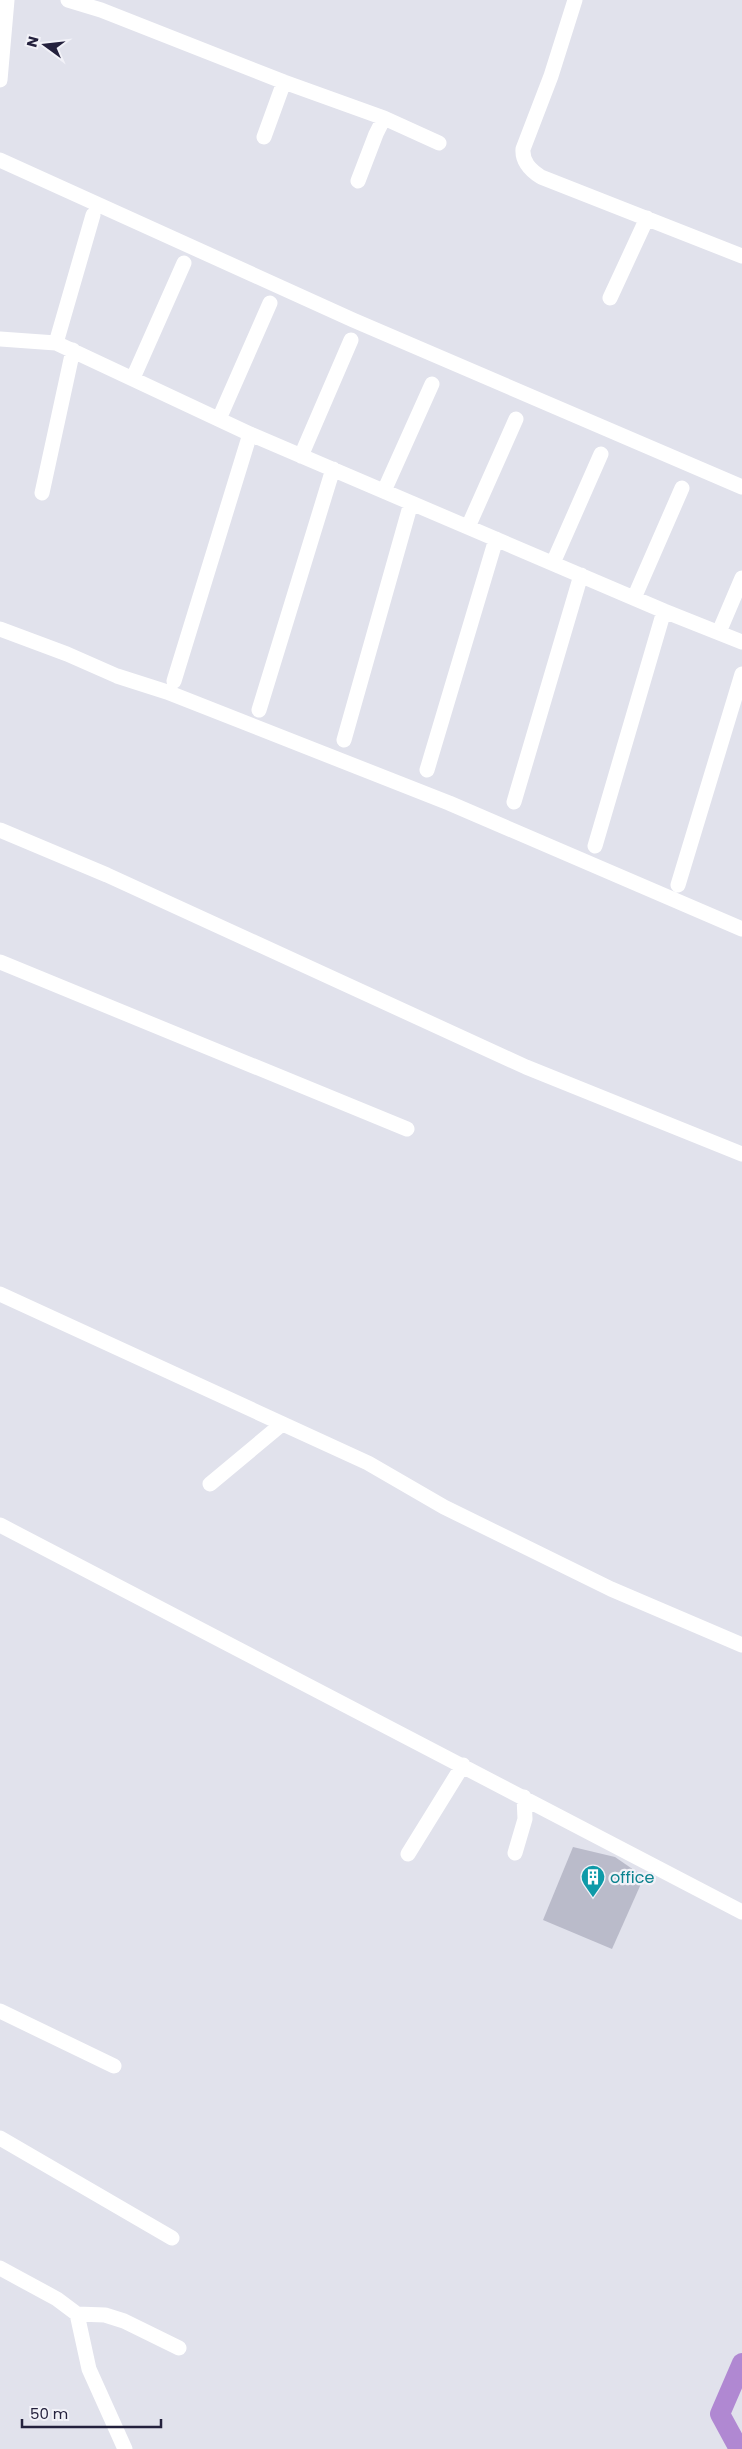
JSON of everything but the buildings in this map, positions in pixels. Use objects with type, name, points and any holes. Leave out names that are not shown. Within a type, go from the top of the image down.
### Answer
[{"type":"street","points":[[0,80],[7,0]]},
{"type":"street","points":[[68,0],[101,10],[284,82],[384,118],[439,143]]},
{"type":"street","points":[[575,0],[523,149],[522,158],[533,172],[541,177],[742,256]]},
{"type":"street","points":[[264,137],[284,82]]},
{"type":"street","points":[[358,181],[384,118]]},
{"type":"street","points":[[0,160],[352,320],[742,487]]},
{"type":"street","points":[[56,343],[93,215]]},
{"type":"street","points":[[610,298],[647,218]]},
{"type":"street","points":[[133,378],[184,263]]},
{"type":"street","points":[[219,419],[270,303]]},
{"type":"street","points":[[0,339],[56,343],[250,434],[664,611],[742,642]]},
{"type":"street","points":[[301,456],[351,340]]},
{"type":"street","points":[[42,493],[73,350]]},
{"type":"street","points":[[384,491],[432,384]]},
{"type":"street","points":[[468,527],[516,418]]},
{"type":"street","points":[[174,681],[250,434]]},
{"type":"street","points":[[553,563],[601,454]]},
{"type":"street","points":[[259,710],[333,469]]},
{"type":"street","points":[[634,598],[682,488]]},
{"type":"street","points":[[344,740],[411,504]]},
{"type":"street","points":[[427,770],[496,539]]},
{"type":"street","points":[[514,802],[581,575]]},
{"type":"street","points":[[718,632],[742,578]]},
{"type":"street","points":[[595,846],[664,611]]},
{"type":"street","points":[[0,629],[67,654],[118,676],[167,692],[449,803],[742,928]]},
{"type":"street","points":[[678,885],[742,674]]},
{"type":"street","points":[[0,830],[107,875],[526,1067],[742,1154]]},
{"type":"street","points":[[0,962],[407,1129]]},
{"type":"street","points":[[0,1294],[368,1463],[488,1530],[611,1589],[742,1645]]},
{"type":"street","points":[[210,1484],[282,1424]]},
{"type":"street","points":[[0,1525],[742,1912]]},
{"type":"street","points":[[408,1854],[463,1765]]},
{"type":"street","points":[[515,1853],[525,1819],[524,1797]]},
{"type":"street","points":[[0,2011],[114,2066]]},
{"type":"street","points":[[0,2138],[172,2238]]},
{"type":"street","points":[[0,2268],[58,2299],[77,2314],[105,2315],[124,2321],[179,2348]]},
{"type":"street","points":[[77,2314],[89,2369],[125,2449]]},
{"type":"waterway","points":[[739,2449],[720,2414],[742,2363]]},
{"type":"place","name":"office","points":[[593,1898]]}]
